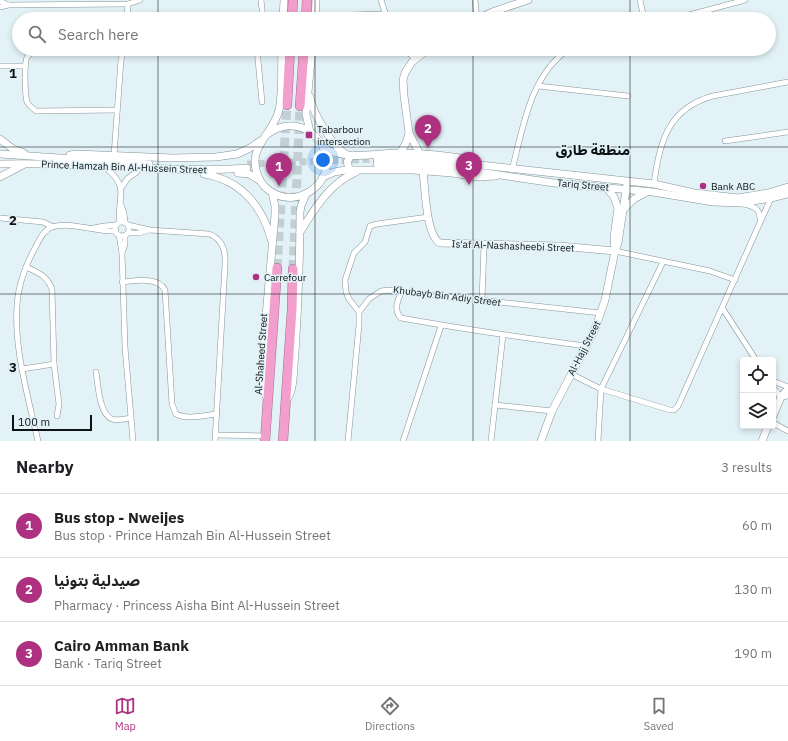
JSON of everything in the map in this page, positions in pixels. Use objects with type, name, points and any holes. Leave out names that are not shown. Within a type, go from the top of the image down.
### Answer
[{"type":"highway","points":[[292,12],[293,0]]},
{"type":"highway","points":[[306,12],[307,0]]},
{"type":"highway","points":[[287,105],[290,56]]},
{"type":"highway","points":[[300,106],[304,56]]},
{"type":"highway","name":"Al-Shaheed Street","points":[[266,438],[277,268]]},
{"type":"highway","points":[[282,441],[292,309],[293,269]]},
{"type":"street","points":[[0,7],[45,2],[128,4],[140,0]]},
{"type":"street","points":[[262,0],[263,12]]},
{"type":"street","points":[[283,12],[284,0]]},
{"type":"street","points":[[315,12],[316,0]]},
{"type":"street","points":[[381,0],[385,12]]},
{"type":"street","points":[[475,0],[476,12]]},
{"type":"street","points":[[496,12],[528,0]]},
{"type":"street","points":[[640,0],[643,12]]},
{"type":"street","points":[[700,12],[744,0]]},
{"type":"street","points":[[0,1],[8,5]]},
{"type":"street","points":[[127,12],[128,4]]},
{"type":"street","points":[[28,56],[26,58],[25,66],[28,102],[31,108],[36,111],[116,110]]},
{"type":"street","points":[[114,155],[116,110],[122,56]]},
{"type":"street","points":[[258,56],[262,102]]},
{"type":"street","points":[[260,180],[255,167],[256,153],[278,111],[282,56]]},
{"type":"street","points":[[310,132],[306,114],[311,56]]},
{"type":"street","points":[[412,56],[415,59]]},
{"type":"street","points":[[419,56],[409,66],[403,80],[409,133],[420,154]]},
{"type":"street","points":[[512,170],[530,106],[538,86],[543,74],[558,56]]},
{"type":"street","points":[[0,66],[25,66]]},
{"type":"street","points":[[654,184],[662,140],[677,116],[685,109],[701,99],[788,82]]},
{"type":"street","points":[[538,86],[628,96]]},
{"type":"street","points":[[308,90],[311,105],[316,115],[337,147],[351,155]]},
{"type":"street","points":[[291,125],[298,126],[310,132],[321,142],[324,148],[326,163],[323,177],[313,190],[295,197],[283,197],[272,192],[253,175],[245,173],[204,174],[109,171],[74,168],[65,161],[70,155],[76,154],[173,158],[223,157],[243,151],[277,128],[291,125]]},
{"type":"street","points":[[725,141],[788,132]]},
{"type":"street","points":[[400,153],[406,144],[409,133]]},
{"type":"street","points":[[0,139],[13,148],[28,155]]},
{"type":"street","points":[[323,177],[336,171],[351,170],[423,171],[486,177],[493,177],[499,171],[493,164],[481,161],[400,153],[351,155],[338,154],[324,148]]},
{"type":"street","name":"Prince Hamzah Bin Al-Hussein Street","points":[[0,154],[28,155],[65,161],[181,170],[247,166]]},
{"type":"street","points":[[351,155],[347,162],[351,170]]},
{"type":"street","name":"Prince Hamzah Bin Al-Hussein Street","points":[[0,164],[65,161]]},
{"type":"street","name":"Tariq Street","points":[[377,162],[499,171],[554,183],[606,187],[654,184],[694,193],[738,198],[768,193],[788,187]]},
{"type":"street","points":[[0,177],[27,163]]},
{"type":"street","points":[[300,232],[312,213],[332,188],[346,177],[360,170]]},
{"type":"street","name":"Tariq Street","points":[[499,171],[512,170],[627,185],[647,192],[713,202],[741,203],[788,194]]},
{"type":"street","points":[[109,171],[116,178],[121,188],[121,205],[124,213],[122,224],[117,233],[122,253],[125,347],[133,441]]},
{"type":"street","name":"Is'af Al-Nashasheebi Street","points":[[423,171],[428,217],[434,237],[436,241],[440,243],[553,246],[615,251]]},
{"type":"street","points":[[121,188],[128,178],[137,172]]},
{"type":"street","points":[[204,174],[216,176],[245,193],[260,210],[267,225],[272,244]]},
{"type":"street","name":"Al-Hajj Street","points":[[541,441],[552,411],[586,346],[601,313],[618,243],[627,185]]},
{"type":"street","name":"Al-Hajj Street","points":[[606,187],[614,197],[618,208],[614,237],[615,251]]},
{"type":"street","points":[[268,401],[262,382],[266,316],[276,209],[272,192]]},
{"type":"street","points":[[623,210],[634,199],[647,192]]},
{"type":"street","points":[[285,404],[292,387],[299,294],[301,210],[306,194]]},
{"type":"street","points":[[571,374],[601,389],[674,410],[678,406],[771,198]]},
{"type":"street","points":[[741,203],[758,210],[760,220]]},
{"type":"street","points":[[348,441],[359,312],[349,299],[346,292],[345,280],[354,253],[365,242],[370,226],[428,217]]},
{"type":"street","points":[[0,218],[43,222],[53,227]]},
{"type":"street","points":[[122,224],[129,229],[122,253]]},
{"type":"street","points":[[93,229],[122,224],[150,230],[209,234],[215,236],[224,247],[226,255],[215,441]]},
{"type":"street","points":[[38,441],[22,369],[18,338],[17,312],[19,290],[26,267],[41,237],[49,228],[64,226],[127,234],[150,230]]},
{"type":"street","points":[[482,301],[484,245]]},
{"type":"street","points":[[615,251],[710,271],[735,280]]},
{"type":"street","points":[[598,441],[601,389],[663,262]]},
{"type":"street","points":[[26,267],[42,274],[52,289],[54,364],[59,404],[57,416]]},
{"type":"street","points":[[122,282],[156,282],[162,285],[165,290],[172,404],[176,414],[186,416],[217,414]]},
{"type":"street","name":"Khubayb Bin Adiy Street","points":[[359,312],[369,299],[381,291],[388,290],[601,313]]},
{"type":"street","points":[[402,291],[397,309],[399,316],[402,318],[441,326],[586,346]]},
{"type":"street","points":[[722,309],[754,357]]},
{"type":"street","points":[[403,441],[441,326]]},
{"type":"street","points":[[491,441],[503,335]]},
{"type":"street","points":[[22,369],[54,364]]},
{"type":"street","points":[[96,372],[101,403],[106,414],[114,419],[130,418]]},
{"type":"street","points":[[776,382],[788,388],[785,397],[776,411]]},
{"type":"street","points":[[776,390],[785,397]]},
{"type":"street","points":[[495,405],[552,411]]},
{"type":"street","points":[[776,425],[788,431]]},
{"type":"street","points":[[762,441],[767,429]]},
{"type":"street","points":[[216,435],[266,438]]},
{"type":"tunnel","points":[[277,268],[287,105]]},
{"type":"tunnel","points":[[293,269],[300,106]]},
{"type":"tunnel","points":[[247,164],[377,159]]},
{"type":"place","name":"Tabarbour intersection","points":[[309,135]]},
{"type":"place","name":"صيدلية بتونيا","points":[[428,148]]},
{"type":"place","name":"Cairo Amman Bank","points":[[469,185]]},
{"type":"place","name":"Bus stop - Nweijes","points":[[279,186]]},
{"type":"place","name":"Bank ABC","points":[[703,186]]},
{"type":"place","name":"Carrefour","points":[[256,277]]},
{"type":"district","name":"منطقة طارق","points":[[593,150]]}]
